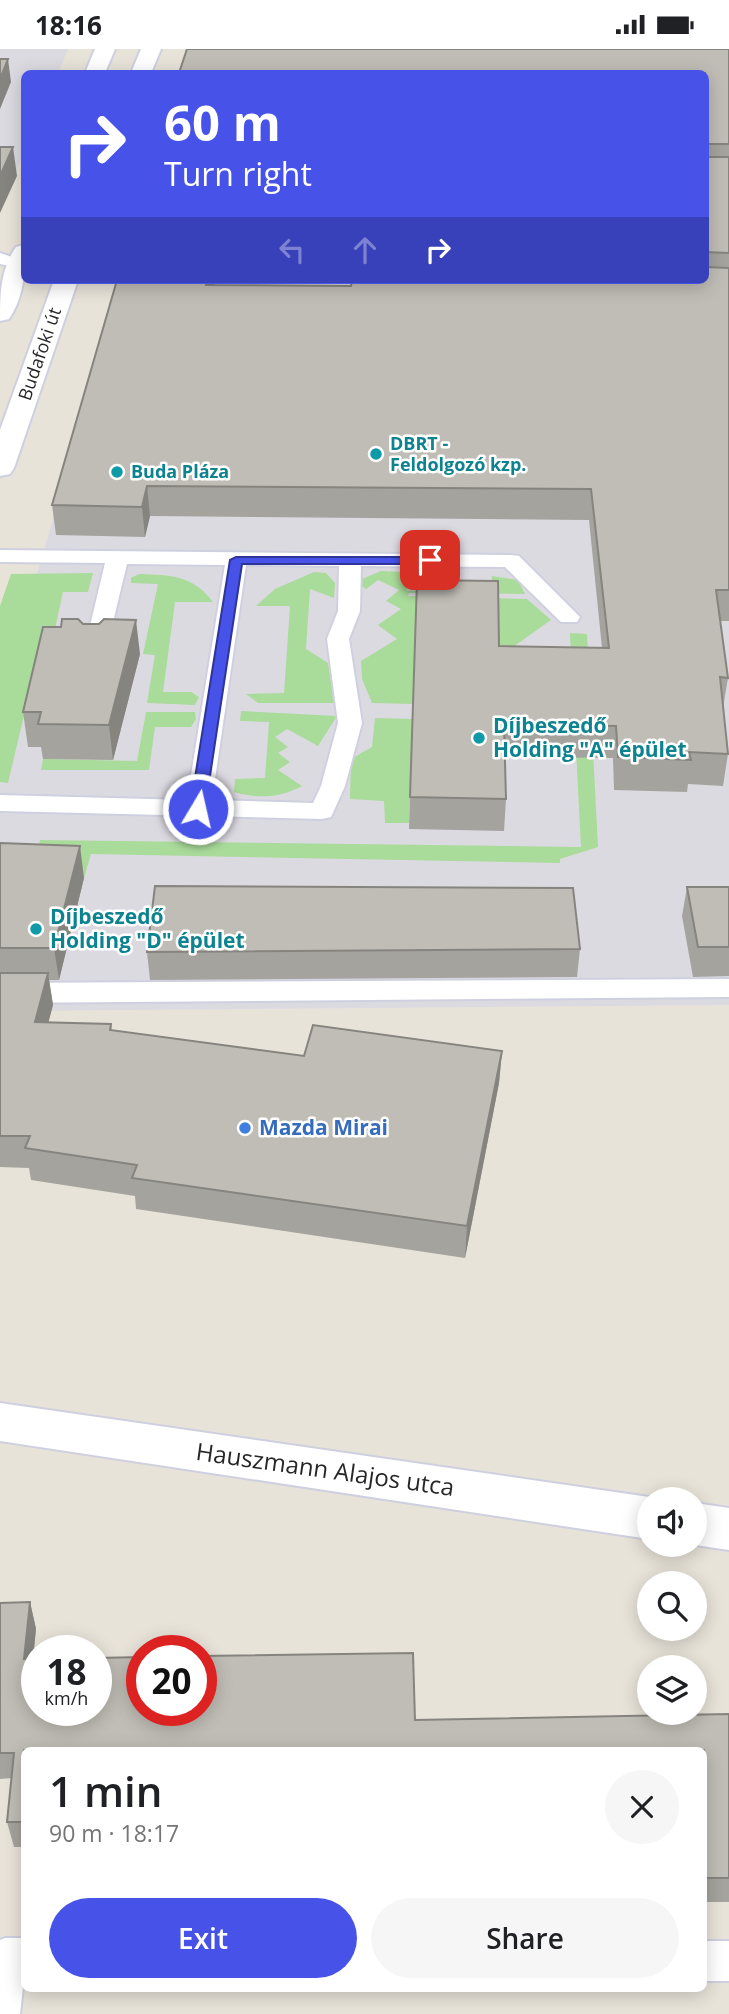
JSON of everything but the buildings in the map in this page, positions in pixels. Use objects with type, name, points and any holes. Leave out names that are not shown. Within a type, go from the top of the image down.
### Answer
[{"type":"main road","points":[[96,70],[105,49]]},
{"type":"main road","points":[[142,70],[151,49]]},
{"type":"main road","points":[[0,314],[14,261]]},
{"type":"main road","name":"Budafoki út","points":[[0,468],[65,284]]},
{"type":"main road","name":"Hauszmann Alajos utca","points":[[0,1422],[637,1516]]},
{"type":"main road","points":[[707,1526],[729,1529]]},
{"type":"lane","points":[[0,556],[511,561],[569,617]]},
{"type":"lane","points":[[95,651],[117,559]]},
{"type":"lane","points":[[198,809],[236,560]]},
{"type":"lane","points":[[0,803],[322,811],[350,723],[338,639],[349,611],[350,560]]},
{"type":"lane","points":[[0,993],[729,988]]},
{"type":"lane","points":[[0,2012],[5,1958],[21,1958]]},
{"type":"lane","points":[[707,1961],[729,1961]]},
{"type":"shaded area","points":[[0,49],[68,49],[59,70],[21,70],[21,160],[0,213]]},
{"type":"shaded area","points":[[729,49],[729,1005],[0,1011],[0,700],[122,284],[709,284],[708,70]]},
{"type":"green space","points":[[381,571],[406,572],[407,591],[492,592],[492,576],[518,580],[525,594],[409,593],[408,596],[527,599],[551,620],[513,647],[414,704],[372,703],[362,679],[361,661],[397,639],[378,625],[401,609],[386,601],[399,590],[378,580],[366,589],[359,584],[362,579]]},
{"type":"green space","points":[[314,572],[326,573],[335,583],[334,598],[310,589],[306,649],[328,663],[335,703],[258,703],[246,694],[284,693],[290,606],[256,606],[275,589]]},
{"type":"green space","points":[[93,573],[88,592],[63,592],[50,652],[39,652],[8,783],[0,782],[0,606],[11,574]]},
{"type":"green space","points":[[139,574],[180,578],[197,586],[213,602],[175,602],[163,692],[191,692],[199,697],[195,705],[147,703],[155,655],[143,654],[158,584],[131,583],[131,578]]},
{"type":"green space","points":[[570,633],[587,634],[598,847],[560,859],[560,863],[91,854],[84,878],[33,876],[40,840],[581,847]]},
{"type":"green space","points":[[241,711],[337,716],[318,746],[287,729],[275,737],[288,747],[278,753],[290,762],[278,770],[302,786],[269,796],[234,792],[235,779],[265,778],[269,722],[240,721]]},
{"type":"green space","points":[[146,712],[195,712],[196,719],[191,727],[155,727],[149,770],[41,770],[43,759],[137,761]]},
{"type":"green space","points":[[375,718],[413,719],[409,823],[385,823],[384,801],[350,799],[351,759],[372,747]]},
{"type":"place","name":"DBRT - Feldolgozó kzp.","points":[[376,454]]},
{"type":"place","name":"Buda Pláza","points":[[117,472]]},
{"type":"place","name":"Díjbeszedő Holding \"A\" épület","points":[[479,738]]},
{"type":"place","name":"Díjbeszedő Holding \"D\" épület","points":[[36,929]]},
{"type":"place","name":"Mazda Mirai","points":[[245,1128]]},
{"type":"route","points":[[198,809],[236,560],[430,560]]}]
